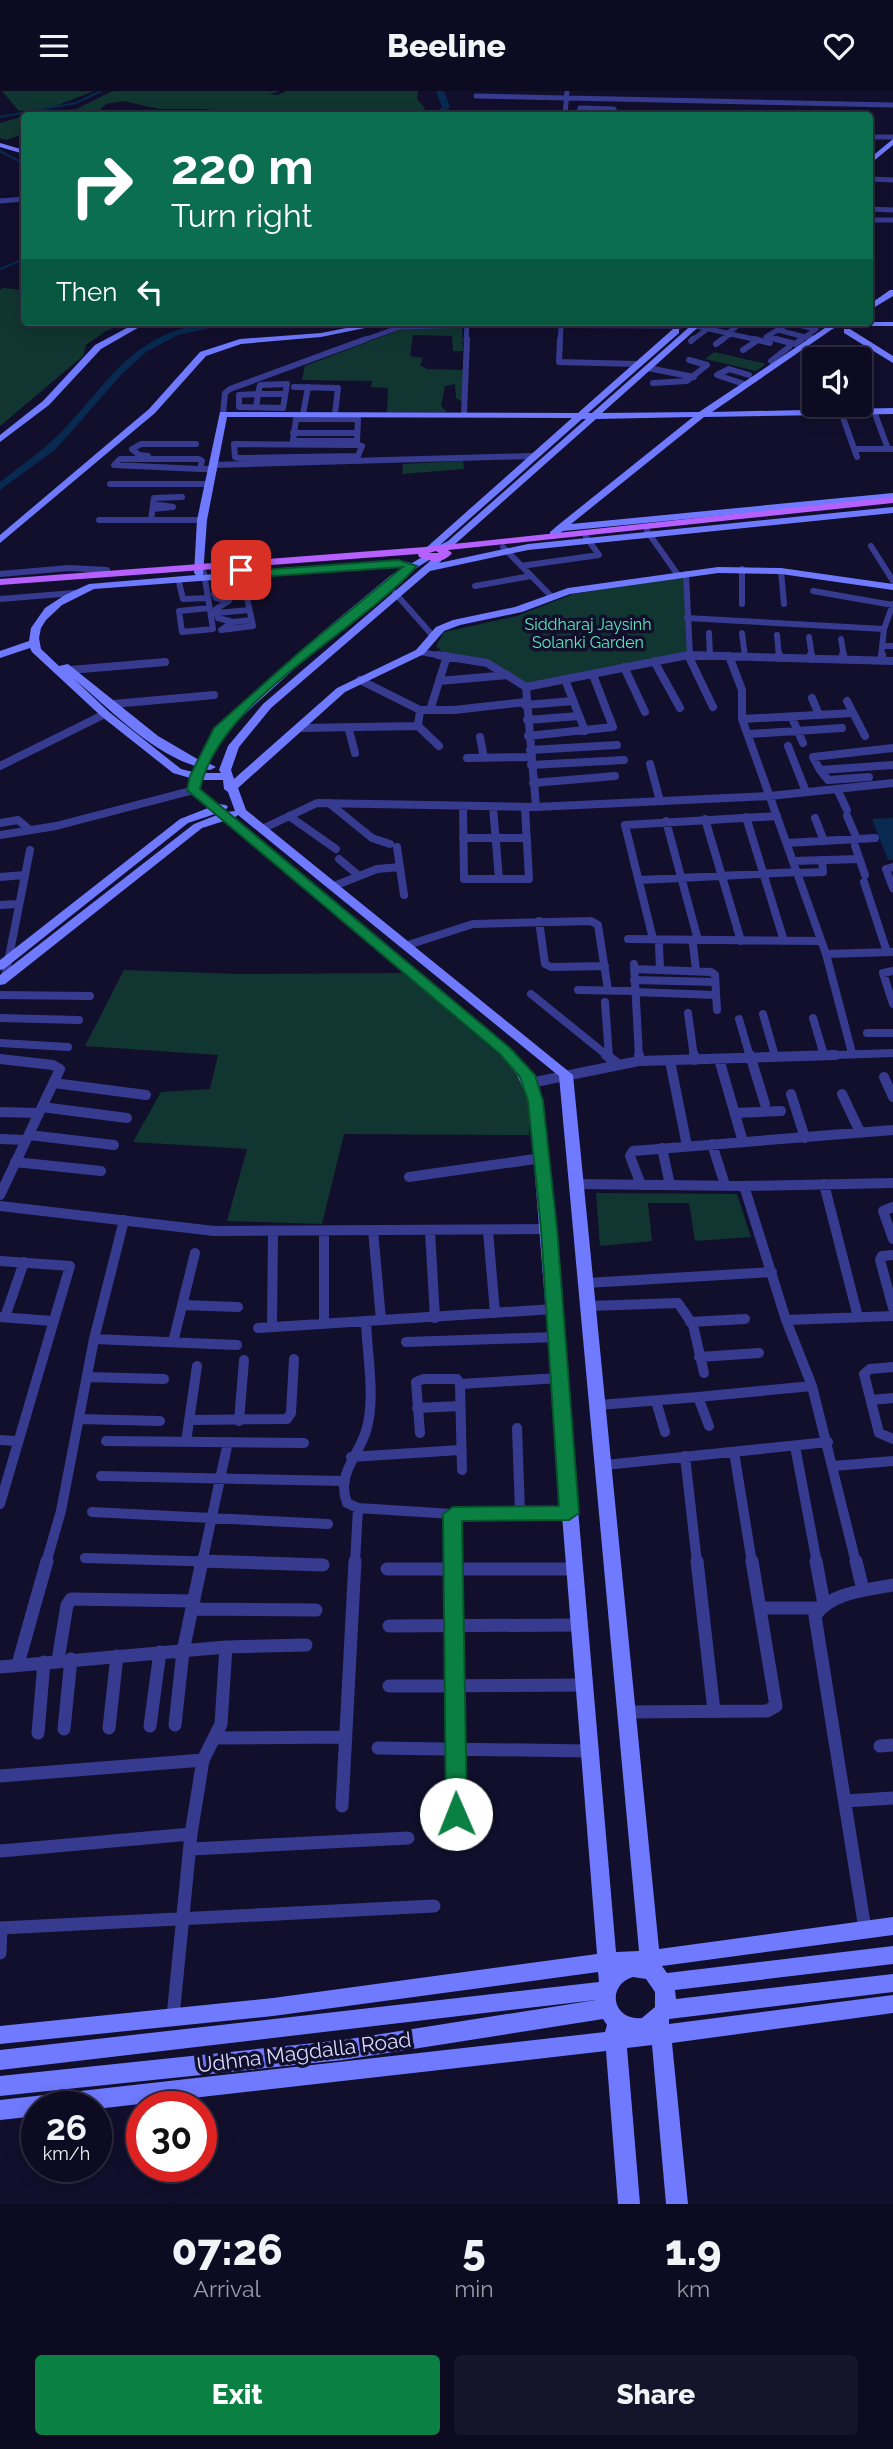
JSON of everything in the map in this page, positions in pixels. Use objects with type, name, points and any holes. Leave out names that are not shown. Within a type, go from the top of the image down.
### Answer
[{"type":"main road","points":[[584,534],[649,533],[753,523],[893,498]]},
{"type":"main road","points":[[95,579],[129,581],[205,575],[275,559],[433,555],[488,540],[552,537],[848,508],[893,509]]},
{"type":"main road","points":[[0,584],[241,573],[504,549],[526,546],[552,537]]},
{"type":"street","points":[[565,112],[567,91]]},
{"type":"street","points":[[664,91],[664,100]]},
{"type":"street","points":[[476,96],[893,105]]},
{"type":"street","points":[[579,112],[580,108],[614,109],[615,112]]},
{"type":"street","points":[[873,137],[893,139]]},
{"type":"street","points":[[873,159],[893,139]]},
{"type":"street","points":[[0,147],[21,152]]},
{"type":"street","points":[[873,169],[893,152]]},
{"type":"street","points":[[873,179],[893,180]]},
{"type":"street","points":[[0,201],[21,199]]},
{"type":"street","points":[[873,204],[891,211]]},
{"type":"street","points":[[873,209],[891,211]]},
{"type":"street","points":[[873,217],[891,211]]},
{"type":"street","points":[[884,230],[883,220],[891,211]]},
{"type":"street","points":[[873,218],[883,220]]},
{"type":"street","points":[[873,298],[893,284]]},
{"type":"street","points":[[873,306],[893,292]]},
{"type":"street","points":[[873,325],[893,325]]},
{"type":"street","points":[[0,439],[46,403],[98,347],[137,326]]},
{"type":"street","points":[[0,540],[152,411],[203,354],[240,342],[321,335],[369,326]]},
{"type":"street","points":[[249,610],[213,610],[179,611],[182,632],[213,630],[213,610],[211,596],[205,575],[202,520],[215,463],[225,393],[317,356],[400,327],[434,326]]},
{"type":"street","points":[[464,414],[467,326]]},
{"type":"street","points":[[629,2204],[615,2039],[608,1992],[549,1229],[536,1101],[527,1075],[505,1051],[229,810],[227,779],[234,746],[258,715],[395,593],[532,456],[577,415],[638,363],[693,326]]},
{"type":"street","points":[[194,790],[196,776],[216,735],[227,723],[315,644],[411,566],[451,543],[693,326]]},
{"type":"street","points":[[691,341],[694,326]]},
{"type":"street","points":[[698,326],[793,348]]},
{"type":"street","points":[[716,344],[738,326]]},
{"type":"street","points":[[784,326],[766,337],[795,344],[840,326]]},
{"type":"street","points":[[552,537],[702,414],[809,337],[816,329],[802,326]]},
{"type":"street","points":[[521,566],[599,555],[577,520],[718,413],[841,326]]},
{"type":"street","points":[[844,326],[893,361]]},
{"type":"street","points":[[845,326],[893,353]]},
{"type":"street","points":[[561,329],[559,362],[638,363]]},
{"type":"street","points":[[778,330],[809,337]]},
{"type":"street","points":[[740,349],[755,339]]},
{"type":"street","points":[[771,361],[793,348]]},
{"type":"street","points":[[653,383],[682,382],[695,376],[707,364],[689,360]]},
{"type":"street","points":[[649,367],[695,376]]},
{"type":"street","points":[[223,414],[282,409],[286,383],[260,385],[255,410]]},
{"type":"street","points":[[294,387],[339,389],[338,421]]},
{"type":"street","points":[[303,414],[308,387]]},
{"type":"street","points":[[285,394],[239,395],[238,406],[303,414],[323,433],[328,457]]},
{"type":"street","points":[[855,449],[891,449],[874,411],[893,411]]},
{"type":"street","points":[[323,433],[338,421],[464,414],[594,416],[802,412]]},
{"type":"street","points":[[843,417],[858,457]]},
{"type":"street","points":[[314,423],[296,419],[293,441],[325,443],[342,445],[362,446],[361,455],[342,459],[269,457],[255,461],[236,457],[233,446],[256,444],[325,443],[355,442],[358,419],[314,423]]},
{"type":"street","points":[[338,421],[357,433]]},
{"type":"street","points":[[293,433],[314,423]]},
{"type":"street","points":[[196,444],[141,444],[132,449],[141,456],[215,463],[532,456]]},
{"type":"street","points":[[166,457],[167,444]]},
{"type":"street","points":[[161,468],[176,444]]},
{"type":"street","points":[[255,461],[256,444]]},
{"type":"street","points":[[269,457],[270,444]]},
{"type":"street","points":[[342,445],[342,459]]},
{"type":"street","points":[[200,469],[201,460],[166,457],[118,459],[114,465],[200,469],[215,463]]},
{"type":"street","points":[[144,468],[146,459]]},
{"type":"street","points":[[179,468],[181,459]]},
{"type":"street","points":[[110,484],[210,484]]},
{"type":"street","points":[[152,512],[156,498],[181,497]]},
{"type":"street","points":[[99,520],[152,512],[202,520]]},
{"type":"street","points":[[152,512],[165,517]]},
{"type":"street","points":[[649,533],[682,574],[689,655],[713,707]]},
{"type":"street","points":[[552,537],[584,534]]},
{"type":"street","points":[[872,546],[893,581]]},
{"type":"street","points":[[433,555],[504,549],[551,596]]},
{"type":"street","points":[[233,622],[221,629],[252,627],[241,573],[398,563],[411,566]]},
{"type":"street","points":[[0,574],[69,568],[95,579]]},
{"type":"street","points":[[742,569],[742,604]]},
{"type":"street","points":[[33,643],[36,650],[104,714],[177,771],[227,779],[300,728],[341,690],[420,652],[440,629],[457,622],[518,610],[551,596],[682,574],[742,569],[781,571],[893,587]]},
{"type":"street","points":[[781,571],[784,604]]},
{"type":"street","points":[[475,586],[531,576]]},
{"type":"street","points":[[95,579],[65,607],[44,633],[43,647],[168,748],[227,779]]},
{"type":"street","points":[[0,655],[33,643],[48,611],[95,579]]},
{"type":"street","points":[[180,582],[183,599],[211,596],[229,601],[247,600]]},
{"type":"street","points":[[813,590],[893,605],[882,646],[881,661]]},
{"type":"street","points":[[0,599],[74,593]]},
{"type":"street","points":[[395,593],[433,636]]},
{"type":"street","points":[[213,610],[229,601]]},
{"type":"street","points":[[213,610],[218,618],[233,622],[251,620]]},
{"type":"street","points":[[687,618],[888,626]]},
{"type":"street","points":[[709,633],[710,656]]},
{"type":"street","points":[[742,633],[745,657]]},
{"type":"street","points":[[777,635],[779,658]]},
{"type":"street","points":[[809,637],[812,659]]},
{"type":"street","points":[[841,639],[844,660]]},
{"type":"street","points":[[882,646],[893,646]]},
{"type":"street","points":[[420,652],[483,661],[526,687],[689,655],[893,661]]},
{"type":"street","points":[[430,710],[447,656]]},
{"type":"street","points":[[729,656],[742,690],[739,709],[742,719],[826,954],[852,1053]]},
{"type":"street","points":[[70,670],[165,661]]},
{"type":"street","points":[[654,661],[680,708]]},
{"type":"street","points":[[624,667],[645,712]]},
{"type":"street","points":[[439,681],[508,675]]},
{"type":"street","points":[[528,736],[614,726],[593,675]]},
{"type":"street","points":[[360,680],[420,710],[573,701]]},
{"type":"street","points":[[566,681],[585,731]]},
{"type":"street","points":[[526,687],[525,704],[536,807]]},
{"type":"street","points":[[113,704],[214,695]]},
{"type":"street","points":[[811,698],[819,715]]},
{"type":"street","points":[[847,701],[865,736]]},
{"type":"street","points":[[779,705],[803,743]]},
{"type":"street","points":[[418,726],[420,710]]},
{"type":"street","points":[[454,710],[457,722]]},
{"type":"street","points":[[742,719],[853,713]]},
{"type":"street","points":[[0,766],[104,714]]},
{"type":"street","points":[[527,720],[579,716]]},
{"type":"street","points":[[300,728],[349,730],[418,726],[439,746]]},
{"type":"street","points":[[749,734],[842,728]]},
{"type":"street","points":[[349,730],[355,753]]},
{"type":"street","points":[[480,737],[484,758]]},
{"type":"street","points":[[530,757],[617,745]]},
{"type":"street","points":[[788,746],[806,792]]},
{"type":"street","points":[[893,748],[816,755],[813,759],[828,780],[893,783]]},
{"type":"street","points":[[856,751],[871,781]]},
{"type":"street","points":[[467,758],[624,760]]},
{"type":"street","points":[[650,764],[660,801]]},
{"type":"street","points":[[820,770],[893,765]]},
{"type":"street","points":[[533,783],[615,776]]},
{"type":"street","points":[[262,829],[312,804],[536,807],[770,796],[837,789],[871,781]]},
{"type":"street","points":[[826,954],[890,952],[837,789]]},
{"type":"street","points":[[0,835],[194,790],[262,829],[566,1075],[605,1465],[626,1712],[656,1973],[668,2001],[662,2021],[677,2204]]},
{"type":"street","points":[[329,803],[372,838],[394,846],[404,895]]},
{"type":"street","points":[[463,807],[464,879],[529,879],[525,807]]},
{"type":"street","points":[[492,807],[499,879]]},
{"type":"street","points":[[3,972],[198,826],[229,810]]},
{"type":"street","points":[[289,816],[337,854],[359,876]]},
{"type":"street","points":[[660,969],[656,942],[625,825],[777,816]]},
{"type":"street","points":[[747,817],[784,941]]},
{"type":"street","points":[[815,818],[824,841]]},
{"type":"street","points":[[705,819],[741,941]]},
{"type":"street","points":[[0,823],[18,820],[30,830]]},
{"type":"street","points":[[666,821],[696,943],[696,970]]},
{"type":"street","points":[[463,838],[527,838]]},
{"type":"street","points":[[787,843],[856,843],[875,838]]},
{"type":"street","points":[[3,972],[5,941],[18,904],[30,850]]},
{"type":"street","points":[[793,861],[859,859]]},
{"type":"street","points":[[640,880],[823,872],[822,860]]},
{"type":"street","points":[[334,886],[377,869],[400,867]]},
{"type":"street","points":[[893,867],[886,869],[893,888]]},
{"type":"street","points":[[0,877],[24,875]]},
{"type":"street","points":[[0,905],[18,904]]},
{"type":"street","points":[[408,945],[465,925],[539,921],[595,922],[608,990]]},
{"type":"street","points":[[539,921],[545,964],[551,967],[605,966]]},
{"type":"street","points":[[628,939],[696,943],[821,941]]},
{"type":"street","points":[[639,1062],[634,966],[713,973],[717,1010]]},
{"type":"street","points":[[893,971],[883,973],[893,1004]]},
{"type":"street","points":[[578,990],[715,982]]},
{"type":"street","points":[[635,988],[716,995]]},
{"type":"street","points":[[531,994],[619,1065]]},
{"type":"street","points":[[0,995],[90,996]]},
{"type":"street","points":[[605,1002],[609,1057]]},
{"type":"street","points":[[688,1013],[695,1060]]},
{"type":"street","points":[[763,1014],[775,1056]]},
{"type":"street","points":[[0,1018],[79,1020]]},
{"type":"street","points":[[813,1018],[824,1055]]},
{"type":"street","points":[[739,1019],[748,1057],[765,1104]]},
{"type":"street","points":[[867,1033],[893,1033]]},
{"type":"street","points":[[0,1043],[68,1047]]},
{"type":"street","points":[[530,1083],[639,1062],[893,1053]]},
{"type":"street","points":[[0,1059],[57,1066],[60,1069],[0,1195]]},
{"type":"street","points":[[719,1059],[743,1142]]},
{"type":"street","points":[[670,1061],[687,1146]]},
{"type":"street","points":[[884,1077],[893,1097]]},
{"type":"street","points":[[54,1083],[146,1095]]},
{"type":"street","points":[[791,1094],[805,1137]]},
{"type":"street","points":[[842,1094],[860,1132]]},
{"type":"street","points":[[0,1112],[40,1110],[127,1118]]},
{"type":"street","points":[[734,1113],[782,1111]]},
{"type":"street","points":[[641,1185],[631,1153],[662,1148],[893,1130]]},
{"type":"street","points":[[0,1139],[27,1137],[114,1145]]},
{"type":"street","points":[[712,1145],[725,1185]]},
{"type":"street","points":[[662,1148],[670,1185]]},
{"type":"street","points":[[409,1177],[542,1158]]},
{"type":"street","points":[[0,1167],[14,1165],[101,1171]]},
{"type":"street","points":[[578,1184],[744,1186],[893,1183]]},
{"type":"street","points":[[824,1184],[858,1317]]},
{"type":"street","points":[[744,1186],[786,1320],[812,1386],[863,1590]]},
{"type":"street","points":[[0,1206],[214,1231],[549,1229]]},
{"type":"street","points":[[893,1207],[883,1211],[893,1239]]},
{"type":"street","points":[[18,1664],[61,1511],[94,1339],[124,1220]]},
{"type":"street","points":[[373,1230],[381,1320]]},
{"type":"street","points":[[272,1327],[273,1231]]},
{"type":"street","points":[[324,1231],[324,1324]]},
{"type":"street","points":[[430,1231],[435,1318]]},
{"type":"street","points":[[488,1231],[495,1313]]},
{"type":"street","points":[[173,1342],[195,1253]]},
{"type":"street","points":[[893,1255],[882,1256],[880,1259],[893,1308]]},
{"type":"street","points":[[0,1261],[70,1266],[16,1441],[0,1504]]},
{"type":"street","points":[[24,1262],[2,1317],[52,1321]]},
{"type":"street","points":[[587,1283],[772,1272]]},
{"type":"street","points":[[589,1306],[673,1302],[683,1307],[690,1322],[704,1373]]},
{"type":"street","points":[[183,1305],[238,1307]]},
{"type":"street","points":[[258,1328],[554,1309]]},
{"type":"street","points":[[786,1320],[893,1316]]},
{"type":"street","points":[[690,1322],[745,1319]]},
{"type":"street","points":[[366,1321],[366,1429],[351,1457],[344,1499],[358,1508],[453,1514],[569,1513]]},
{"type":"street","points":[[406,1342],[556,1337]]},
{"type":"street","points":[[94,1339],[237,1345]]},
{"type":"street","points":[[699,1357],[759,1353]]},
{"type":"street","points":[[189,1420],[282,1420],[290,1417],[294,1359]]},
{"type":"street","points":[[239,1421],[244,1360]]},
{"type":"street","points":[[186,1442],[197,1366]]},
{"type":"street","points":[[893,1367],[864,1372],[881,1436],[893,1439]]},
{"type":"street","points":[[87,1377],[164,1379]]},
{"type":"street","points":[[420,1433],[415,1385],[418,1380],[453,1377],[460,1384],[462,1469]]},
{"type":"street","points":[[460,1384],[560,1378]]},
{"type":"street","points":[[599,1405],[812,1386]]},
{"type":"street","points":[[698,1397],[709,1426]]},
{"type":"street","points":[[871,1400],[893,1398]]},
{"type":"street","points":[[656,1401],[665,1432]]},
{"type":"street","points":[[417,1408],[460,1406]]},
{"type":"street","points":[[79,1419],[160,1421]]},
{"type":"street","points":[[517,1428],[520,1512]]},
{"type":"street","points":[[0,1440],[16,1441]]},
{"type":"street","points":[[106,1441],[304,1443]]},
{"type":"street","points":[[175,1725],[183,1651],[228,1442]]},
{"type":"street","points":[[605,1465],[828,1442]]},
{"type":"street","points":[[794,1446],[821,1606],[815,1616],[865,1929]]},
{"type":"street","points":[[351,1457],[460,1450]]},
{"type":"street","points":[[626,1712],[767,1711],[776,1706],[734,1451]]},
{"type":"street","points":[[685,1456],[715,1711]]},
{"type":"street","points":[[834,1466],[893,1461]]},
{"type":"street","points":[[101,1476],[345,1481]]},
{"type":"street","points":[[342,1806],[358,1508]]},
{"type":"street","points":[[92,1512],[328,1524]]},
{"type":"street","points":[[453,1514],[456,1814]]},
{"type":"street","points":[[85,1558],[323,1565]]},
{"type":"street","points":[[387,1569],[576,1569]]},
{"type":"street","points":[[761,1608],[821,1606],[863,1590],[893,1585]]},
{"type":"street","points":[[38,1733],[58,1660],[67,1605],[71,1599],[316,1610]]},
{"type":"street","points":[[389,1626],[580,1625]]},
{"type":"street","points":[[0,1667],[226,1647],[306,1645]]},
{"type":"street","points":[[173,2017],[191,1834],[203,1760],[221,1724],[226,1647]]},
{"type":"street","points":[[150,1726],[160,1652]]},
{"type":"street","points":[[109,1728],[117,1656]]},
{"type":"street","points":[[58,1660],[64,1729]]},
{"type":"street","points":[[389,1686],[584,1685]]},
{"type":"street","points":[[216,1738],[346,1737]]},
{"type":"street","points":[[379,1748],[588,1751]]},
{"type":"street","points":[[0,1776],[203,1760]]},
{"type":"street","points":[[845,1801],[893,1798]]},
{"type":"street","points":[[0,1851],[191,1834]]},
{"type":"street","points":[[191,1849],[408,1838]]},
{"type":"street","points":[[0,1953],[1,1928],[434,1906]]},
{"type":"street","points":[[0,2035],[173,2017],[608,1992],[656,1973],[795,1942],[893,1926]]},
{"type":"street","points":[[656,1973],[893,1955]]},
{"type":"street","name":"Udhna Magdalla Road","points":[[608,1992],[622,2023],[642,2026],[893,1983]]},
{"type":"street","name":"Udhna Magdalla Road","points":[[0,2060],[608,1992]]},
{"type":"street","name":"Udhna Magdalla Road","points":[[0,2086],[343,2050],[608,1992]]},
{"type":"street","points":[[0,2110],[615,2039],[662,2021],[893,2004]]},
{"type":"green space","points":[[2,91],[94,91],[48,109],[19,111]]},
{"type":"green space","points":[[113,91],[281,91],[269,94],[278,95],[286,91],[418,91],[417,99],[425,108],[423,112],[238,112],[159,109],[123,101],[106,104],[97,112],[52,112],[76,109]]},
{"type":"green space","points":[[21,117],[21,135],[6,140],[0,138],[0,123]]},
{"type":"green space","points":[[0,290],[21,290],[21,326],[119,326],[86,345],[83,356],[0,426]]},
{"type":"green space","points":[[407,327],[462,327],[463,351],[453,351],[452,336],[413,335],[410,356],[423,358],[420,365],[427,369],[464,370],[462,402],[456,398],[455,384],[445,386],[441,406],[447,412],[387,412],[388,388],[371,387],[372,381],[302,380],[305,366]]},
{"type":"green space","points":[[714,352],[766,364],[756,371],[705,359]]},
{"type":"green space","points":[[463,461],[464,469],[402,474],[403,464]]},
{"type":"green space","name":"Siddharaj Jaysinh Solanki Garden","points":[[686,577],[690,655],[526,687],[488,662],[449,657],[436,646],[444,632],[517,616],[573,594]]},
{"type":"green space","points":[[124,970],[238,974],[404,973],[519,1072],[530,1103],[529,1135],[344,1134],[322,1224],[227,1221],[247,1149],[133,1142],[161,1092],[210,1089],[218,1055],[85,1046]]},
{"type":"green space","points":[[596,1193],[737,1194],[751,1237],[695,1241],[689,1203],[648,1203],[652,1241],[600,1246]]},
{"type":"water","points":[[893,818],[893,860],[888,860],[872,819]]},
{"type":"waterway","points":[[27,112],[76,103],[101,91]]},
{"type":"waterway","points":[[440,91],[446,107],[440,112]]},
{"type":"waterway","points":[[0,117],[21,113]]},
{"type":"waterway","points":[[0,151],[21,162]]},
{"type":"waterway","points":[[0,269],[21,260]]},
{"type":"waterway","points":[[0,487],[59,440],[130,360],[156,341],[174,333],[207,326]]},
{"type":"route","points":[[241,570],[242,575],[398,563],[411,566],[306,652],[219,731],[196,776],[194,790],[505,1051],[527,1075],[536,1101],[549,1229],[569,1513],[453,1514],[456,1814]]}]
